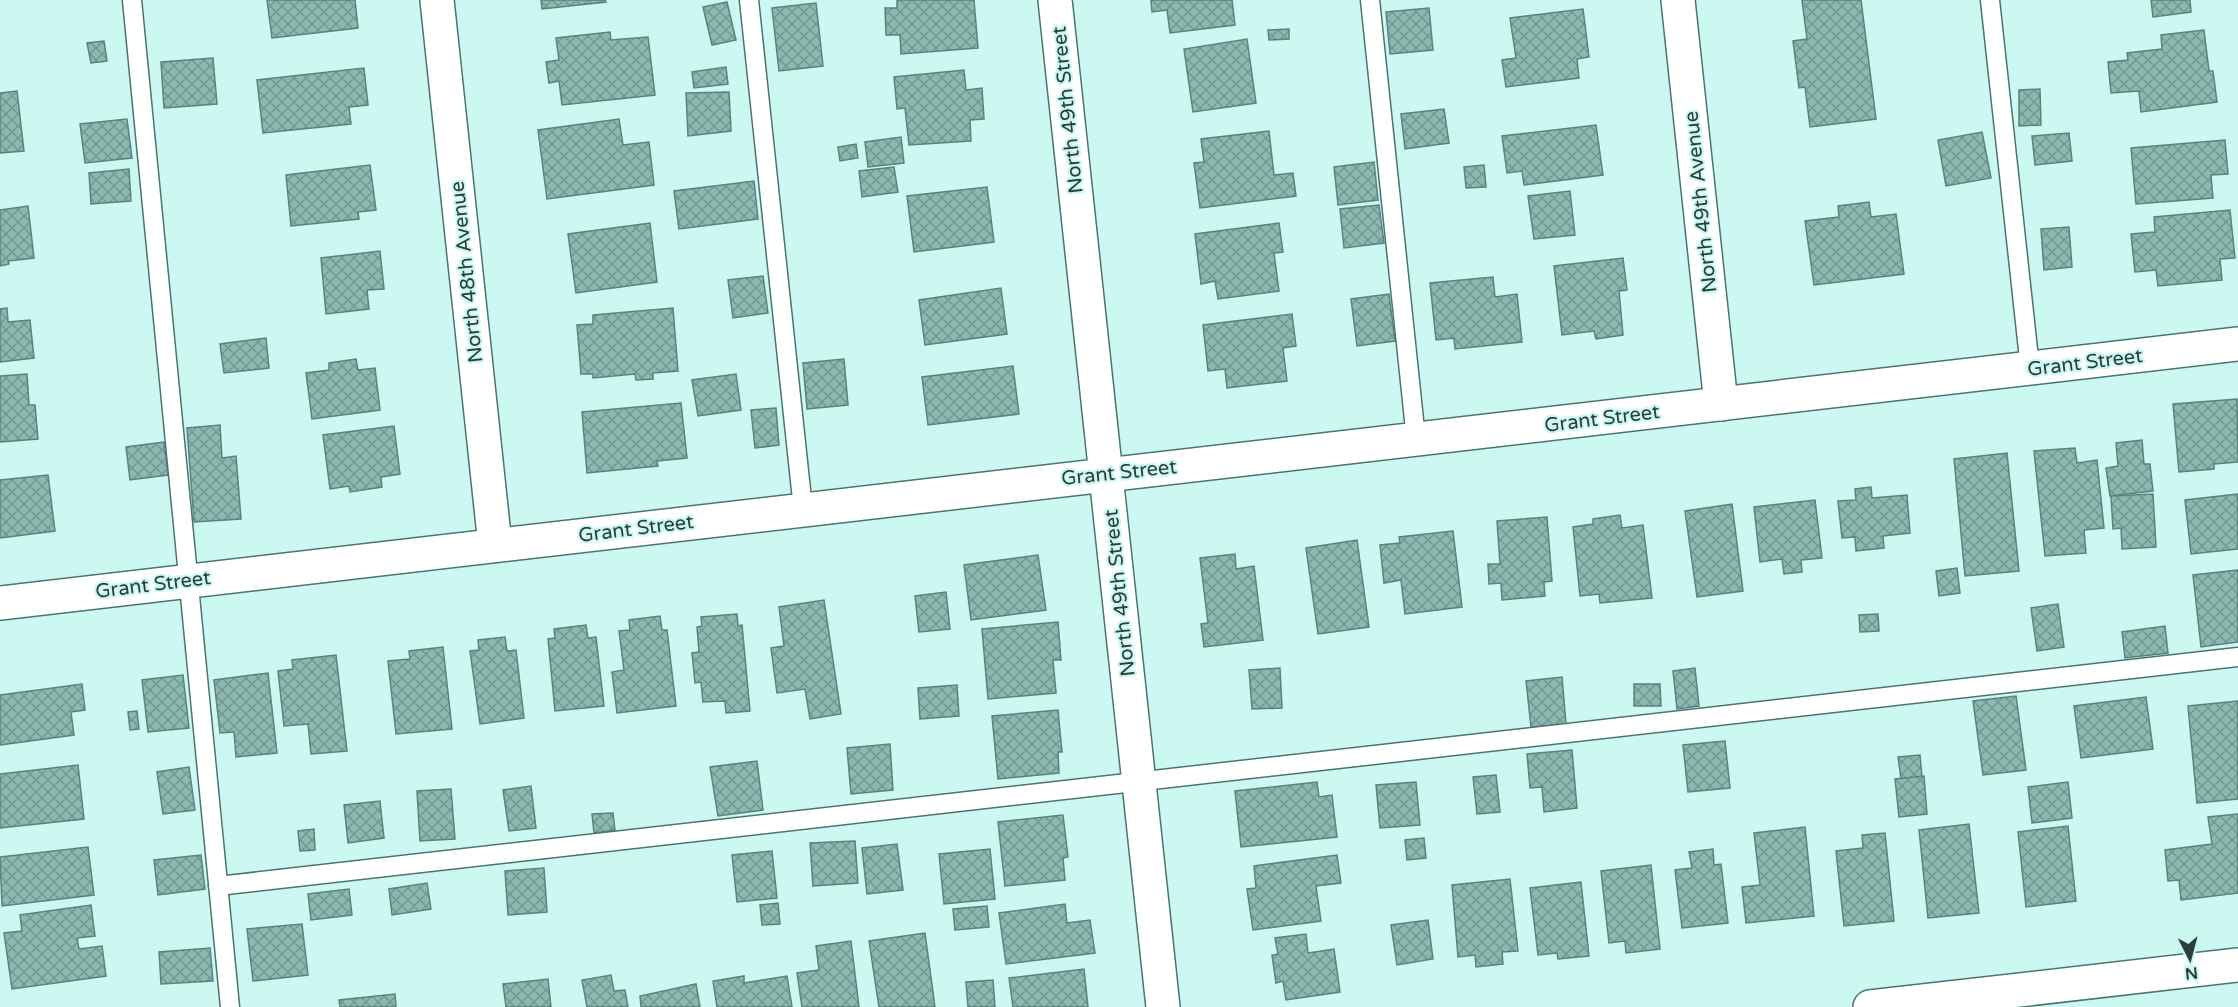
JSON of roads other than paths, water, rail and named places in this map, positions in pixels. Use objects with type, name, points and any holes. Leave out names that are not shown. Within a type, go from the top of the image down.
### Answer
[{"type":"street","name":"North 48th Avenue","points":[[437,0],[495,545]]},
{"type":"street","name":"North 49th Street","points":[[1055,0],[1163,1007]]},
{"type":"street","name":"North 49th Avenue","points":[[1678,0],[1721,404]]},
{"type":"street","name":"Grant Street","points":[[0,603],[2238,344]]},
{"type":"street","points":[[1870,1007],[2238,965]]},
{"type":"lane","points":[[132,0],[230,1007]]},
{"type":"lane","points":[[749,0],[803,509]]},
{"type":"lane","points":[[1370,0],[1416,439]]},
{"type":"lane","points":[[1990,0],[2030,368]]},
{"type":"lane","points":[[218,886],[2238,657]]}]
